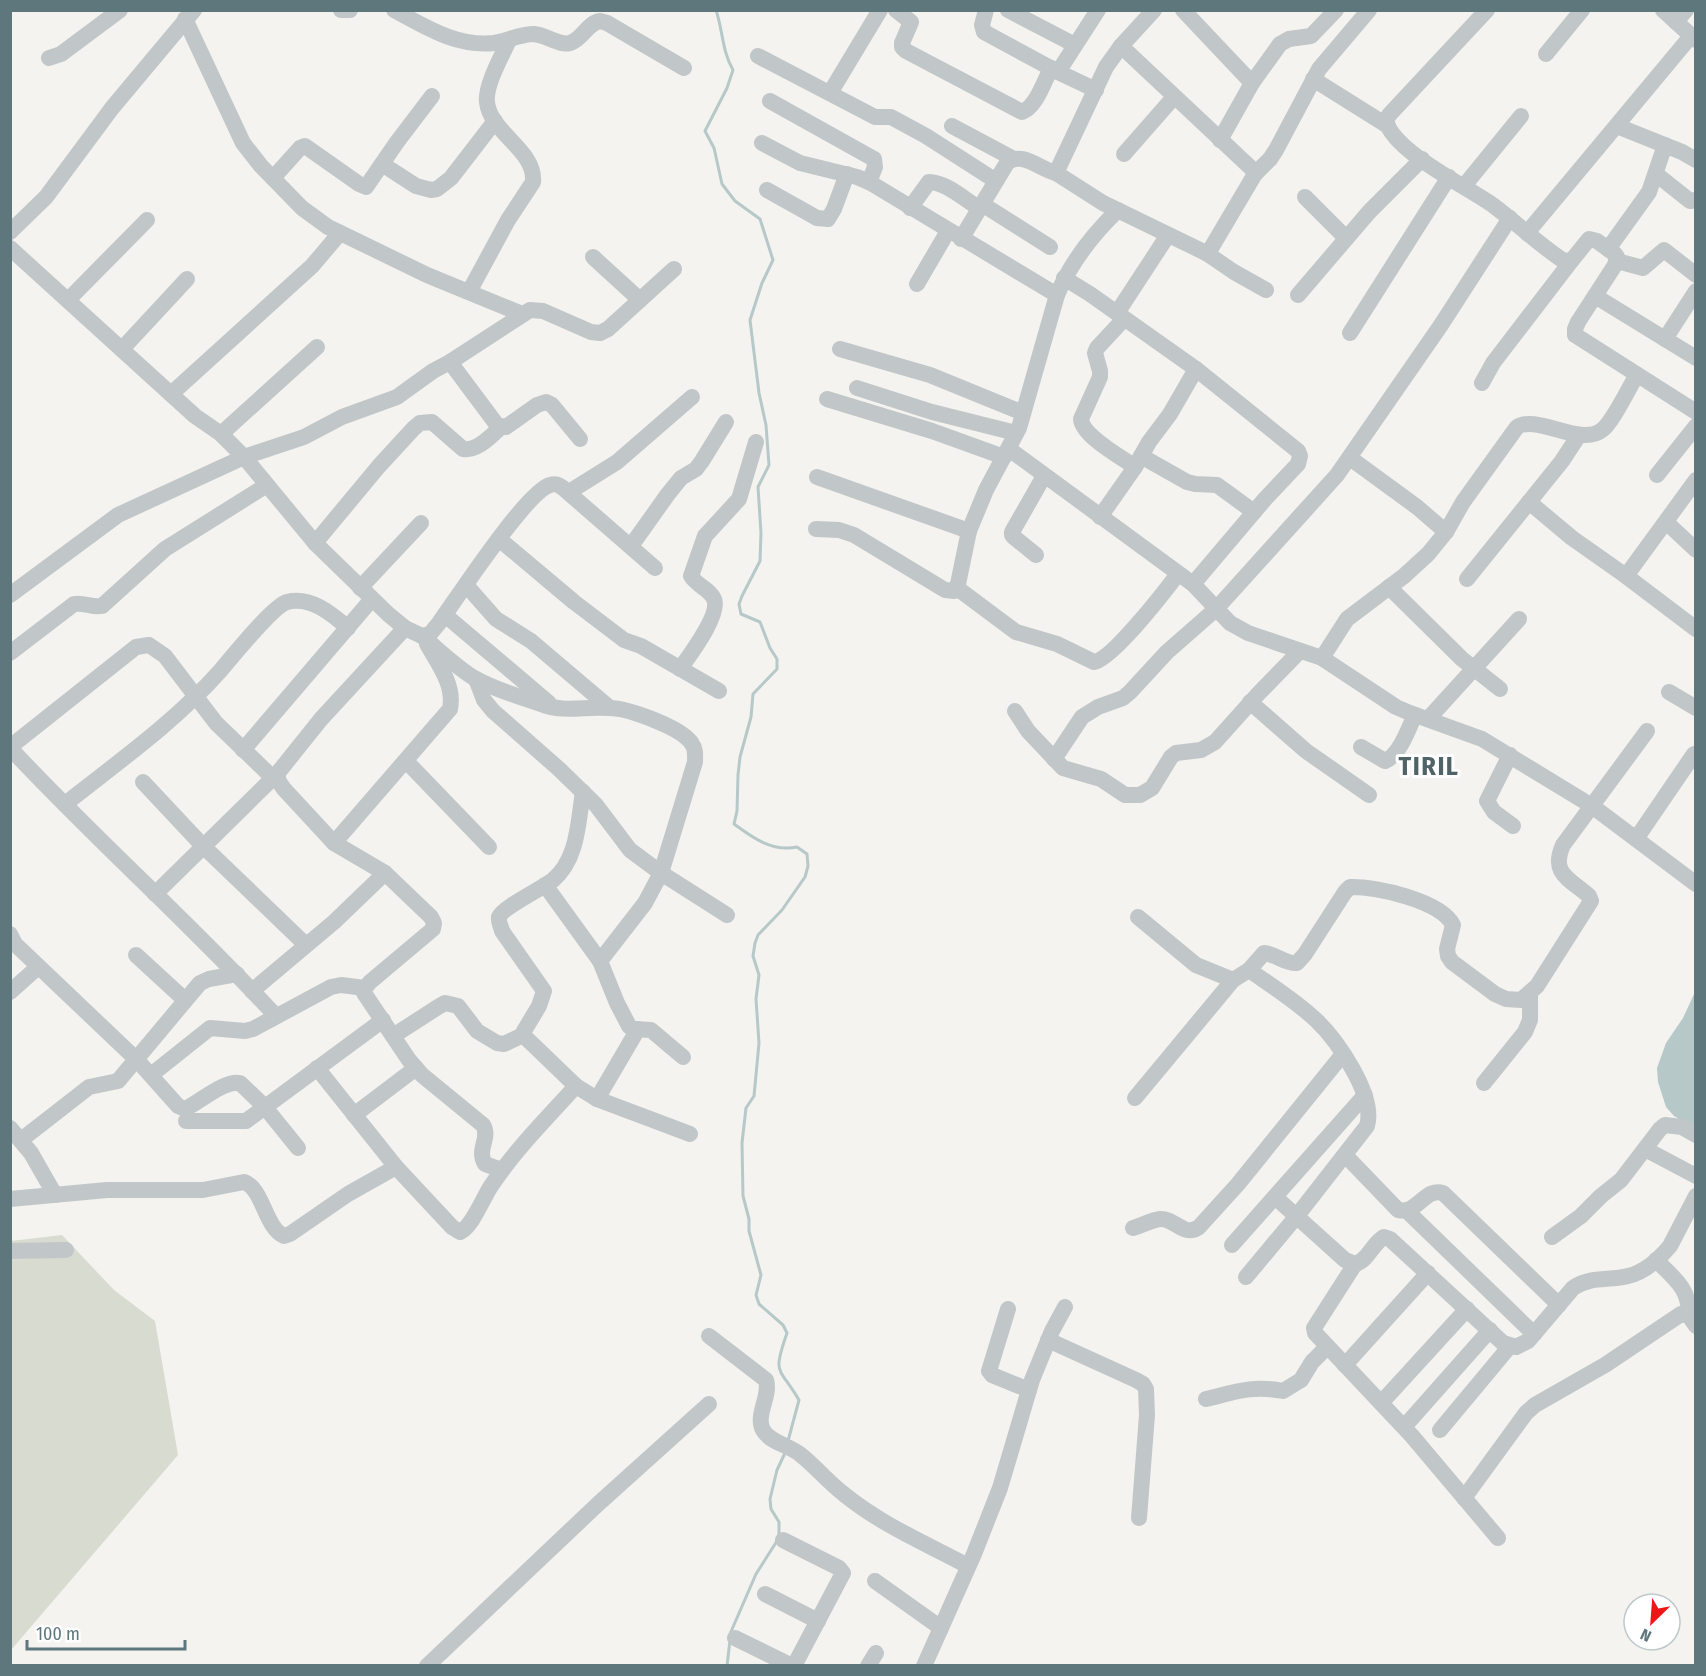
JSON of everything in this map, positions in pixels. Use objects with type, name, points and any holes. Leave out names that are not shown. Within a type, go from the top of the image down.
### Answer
[{"type":"street","points":[[49,58],[61,54],[120,10]]},
{"type":"street","points":[[341,10],[350,10]]},
{"type":"street","points":[[393,10],[443,36],[474,44],[536,34],[567,43],[575,40],[595,21],[602,21],[684,68]]},
{"type":"street","points":[[830,93],[880,10]]},
{"type":"street","points":[[896,10],[911,22],[902,43],[906,51],[1022,112],[1032,104],[1054,70],[1076,45],[1098,10]]},
{"type":"street","points":[[986,10],[982,25],[984,32],[1096,90]]},
{"type":"street","points":[[1008,10],[1076,45]]},
{"type":"street","points":[[1056,173],[1106,67],[1121,46],[1154,10]]},
{"type":"street","points":[[1183,10],[1252,83]]},
{"type":"street","points":[[1220,140],[1252,83],[1280,44],[1289,39],[1311,36],[1336,10]]},
{"type":"street","points":[[1388,126],[1386,121],[1398,105],[1487,10]]},
{"type":"street","points":[[1546,54],[1582,10]]},
{"type":"street","points":[[1206,253],[1210,250],[1254,174],[1276,150],[1319,69],[1359,14]]},
{"type":"street","points":[[1527,233],[1693,38],[1675,14]]},
{"type":"street","points":[[10,232],[46,197],[116,103],[190,15],[243,143],[302,208],[340,233],[427,274],[522,314]]},
{"type":"street","points":[[469,292],[504,228],[533,182],[534,175],[528,161],[495,121],[487,102],[488,91],[509,40]]},
{"type":"street","points":[[1121,46],[1252,169],[1254,174]]},
{"type":"street","points":[[758,56],[875,117],[891,117],[926,136],[996,181]]},
{"type":"street","points":[[1313,79],[1388,126],[1403,145],[1510,218],[1564,261],[1572,260]]},
{"type":"street","points":[[273,178],[304,146],[364,187],[370,183],[397,142],[432,96]]},
{"type":"street","points":[[1124,154],[1174,97]]},
{"type":"street","points":[[770,101],[874,159],[875,167],[869,182]]},
{"type":"street","points":[[1464,186],[1521,116]]},
{"type":"street","points":[[382,164],[416,186],[431,190],[437,189],[451,178],[495,121]]},
{"type":"street","points":[[952,126],[1012,158],[1019,157],[1056,173],[1102,203],[1206,253],[1233,272],[1266,290]]},
{"type":"street","points":[[1617,126],[1695,160]]},
{"type":"street","points":[[762,143],[801,163],[869,182],[1056,295]]},
{"type":"street","points":[[1665,145],[1649,192],[1612,255],[1595,296],[1575,329],[1575,335],[1695,412]]},
{"type":"street","points":[[917,284],[954,235],[981,206],[1012,158]]},
{"type":"street","points":[[1298,295],[1369,212],[1422,159]]},
{"type":"street","points":[[767,190],[817,218],[828,219],[847,174]]},
{"type":"street","points":[[1656,174],[1690,201],[1695,200]]},
{"type":"street","points":[[1350,333],[1449,177]]},
{"type":"street","points":[[910,208],[929,182],[933,182],[981,206],[1050,247]]},
{"type":"street","points":[[1305,197],[1346,238]]},
{"type":"street","points":[[816,529],[845,531],[945,590],[954,591],[957,588],[969,531],[986,490],[1016,433],[1056,295],[1082,249],[1118,210]]},
{"type":"street","points":[[1054,759],[1082,717],[1098,707],[1123,698],[1130,692],[1167,652],[1216,609],[1337,475],[1435,335],[1510,218]]},
{"type":"street","points":[[68,300],[147,220]]},
{"type":"street","points":[[171,394],[312,266],[340,233]]},
{"type":"street","points":[[1168,236],[1121,316],[1097,348],[1095,353],[1100,377],[1081,418],[1082,424],[1089,434],[1138,461],[1187,482],[1217,484],[1254,512]]},
{"type":"street","points":[[1482,383],[1493,363],[1589,239],[1597,241],[1612,255],[1643,268],[1664,250],[1695,275]]},
{"type":"street","points":[[10,248],[195,416],[221,434],[244,456],[315,543],[366,594],[405,628],[422,636],[476,679],[557,709],[610,708],[639,714],[684,735],[692,742],[695,762],[661,873],[639,911],[600,961]]},
{"type":"street","points":[[593,257],[640,300]]},
{"type":"street","points":[[10,596],[118,514],[244,456],[304,437],[342,417],[385,403],[530,310],[543,311],[591,332],[600,333],[608,329],[674,269]]},
{"type":"street","points":[[1064,278],[1196,369],[1298,451],[1300,456],[1298,464],[1193,584]]},
{"type":"street","points":[[122,349],[187,279]]},
{"type":"street","points":[[1665,339],[1695,291]]},
{"type":"street","points":[[1595,296],[1695,358]]},
{"type":"street","points":[[221,434],[317,347]]},
{"type":"street","points":[[840,349],[930,375],[1023,413]]},
{"type":"street","points":[[450,362],[493,420],[501,427]]},
{"type":"street","points":[[1100,517],[1170,414],[1196,369]]},
{"type":"street","points":[[1322,658],[1347,619],[1428,554],[1446,532],[1464,502],[1517,427],[1522,423],[1531,424],[1579,435],[1603,430],[1637,375]]},
{"type":"street","points":[[857,388],[932,412],[1016,433]]},
{"type":"street","points":[[569,492],[617,462],[692,397]]},
{"type":"street","points":[[827,399],[1007,453],[1044,476],[1193,584],[1230,623],[1248,633],[1322,658],[1396,706],[1482,739],[1592,806],[1695,884]]},
{"type":"street","points":[[315,543],[379,466],[420,423],[432,422],[463,449],[468,450],[481,444],[501,427],[511,424],[537,405],[546,402],[552,405],[580,439]]},
{"type":"street","points":[[631,546],[681,478],[696,469],[702,462],[726,422]]},
{"type":"street","points":[[1657,475],[1695,426]]},
{"type":"street","points":[[1467,579],[1562,461],[1579,435]]},
{"type":"street","points":[[680,669],[713,617],[716,606],[714,597],[695,583],[691,576],[693,568],[705,536],[739,499],[756,442]]},
{"type":"street","points":[[1350,458],[1417,507],[1446,532]]},
{"type":"street","points":[[1036,555],[1012,536],[1012,532],[1044,476]]},
{"type":"street","points":[[817,477],[969,531]]},
{"type":"street","points":[[1626,576],[1695,480]]},
{"type":"street","points":[[422,636],[430,634],[534,495],[558,484],[654,568]]},
{"type":"street","points":[[10,653],[74,604],[102,606],[165,549],[267,485]]},
{"type":"street","points":[[1529,502],[1572,538],[1695,629]]},
{"type":"street","points":[[1666,522],[1695,550]]},
{"type":"street","points":[[243,750],[348,628],[366,594],[421,523]]},
{"type":"street","points":[[500,539],[611,631],[719,692]]},
{"type":"street","points":[[957,588],[1016,632],[1057,644],[1094,662],[1104,658],[1128,633],[1178,574]]},
{"type":"street","points":[[466,585],[496,619],[531,641],[610,708]]},
{"type":"street","points":[[1389,587],[1474,669],[1500,689]]},
{"type":"street","points":[[65,804],[197,697],[284,603],[298,601],[320,607],[348,628]]},
{"type":"street","points":[[445,615],[557,709]]},
{"type":"street","points":[[1361,747],[1380,759],[1389,760],[1421,717],[1474,669],[1519,619]]},
{"type":"street","points":[[155,894],[275,776],[321,719],[405,628]]},
{"type":"street","points":[[334,843],[450,709],[452,697],[450,687],[422,636]]},
{"type":"street","points":[[275,1015],[237,974],[10,747],[141,645],[148,645],[165,656],[197,697],[206,713],[243,750],[275,776],[284,789],[334,843],[385,873],[431,917],[434,923],[433,929],[365,988],[364,993],[416,1068],[483,1125],[486,1134],[481,1154],[483,1160],[485,1164],[502,1170]]},
{"type":"street","points":[[1015,711],[1028,731],[1064,768],[1101,779],[1120,793],[1140,795],[1152,788],[1171,757],[1176,753],[1201,750],[1215,742],[1300,651]]},
{"type":"street","points":[[476,679],[484,700],[493,711],[545,756],[596,805],[630,850],[661,873],[727,915]]},
{"type":"street","points":[[1669,692],[1695,708]]},
{"type":"street","points":[[1250,702],[1306,751],[1369,795]]},
{"type":"street","points":[[1135,1098],[1233,980],[1253,965],[1264,953],[1271,954],[1290,964],[1297,963],[1350,887],[1358,886],[1405,896],[1438,910],[1450,918],[1453,925],[1447,949],[1448,956],[1458,967],[1506,999],[1521,1000],[1537,986],[1591,901],[1589,896],[1560,871],[1558,863],[1563,845],[1647,731]]},
{"type":"street","points":[[1636,840],[1694,754]]},
{"type":"street","points":[[1510,755],[1487,801],[1494,812],[1513,826]]},
{"type":"street","points":[[406,761],[489,847]]},
{"type":"street","points":[[143,782],[203,846],[306,945]]},
{"type":"street","points":[[524,1035],[524,1030],[540,1006],[544,991],[502,931],[499,917],[563,870],[570,858],[583,792]]},
{"type":"street","points":[[252,991],[334,922],[385,873]]},
{"type":"street","points":[[545,885],[600,961],[629,1026],[651,1030],[683,1057]]},
{"type":"street","points":[[1138,917],[1196,964],[1233,980]]},
{"type":"street","points":[[10,934],[15,944],[137,1060],[178,1106],[183,1109],[235,1082],[244,1086],[264,1106],[298,1148]]},
{"type":"street","points":[[136,955],[185,1000]]},
{"type":"street","points":[[1246,1277],[1345,1155],[1367,1125],[1368,1113],[1365,1095],[1356,1076],[1343,1054],[1318,1021],[1253,965]]},
{"type":"street","points":[[10,992],[38,967]]},
{"type":"street","points":[[55,1195],[40,1166],[16,1134],[89,1088],[118,1081],[200,983],[208,979],[237,974]]},
{"type":"street","points":[[150,1075],[210,1028],[245,1031],[331,987],[341,985],[365,988]]},
{"type":"street","points":[[1484,1083],[1525,1032],[1530,1020],[1530,993]]},
{"type":"street","points":[[393,1036],[445,1003],[458,1006],[477,1031],[490,1041],[504,1044],[524,1035]]},
{"type":"street","points":[[186,1121],[242,1122],[382,1020]]},
{"type":"street","points":[[597,1098],[638,1029]]},
{"type":"street","points":[[524,1035],[576,1086],[597,1098],[690,1134]]},
{"type":"street","points":[[1133,1228],[1159,1219],[1167,1220],[1188,1231],[1194,1231],[1199,1227],[1238,1184],[1343,1054]]},
{"type":"street","points":[[317,1068],[396,1167],[452,1227],[460,1232],[467,1227],[502,1170],[576,1086]]},
{"type":"street","points":[[354,1115],[416,1068]]},
{"type":"street","points":[[1232,1245],[1365,1095]]},
{"type":"street","points":[[1552,1237],[1581,1216],[1621,1180],[1665,1125],[1682,1127],[1695,1135]]},
{"type":"street","points":[[1645,1149],[1695,1176]]},
{"type":"street","points":[[1345,1155],[1398,1210],[1407,1211],[1534,1334]]},
{"type":"street","points":[[10,1199],[107,1190],[192,1191],[247,1182],[252,1186],[275,1230],[284,1236],[348,1194],[396,1167]]},
{"type":"street","points":[[1407,1211],[1432,1192],[1443,1193],[1559,1305]]},
{"type":"street","points":[[1498,1538],[1404,1427],[1327,1347],[1315,1333],[1314,1328],[1355,1264],[1359,1263],[1378,1240],[1384,1237],[1397,1244],[1503,1343],[1510,1346],[1522,1344],[1580,1284],[1588,1280],[1637,1273],[1656,1260],[1670,1246],[1695,1196]]},
{"type":"street","points":[[1275,1197],[1345,1260],[1355,1264]]},
{"type":"street","points":[[10,1251],[66,1250]]},
{"type":"street","points":[[1656,1260],[1683,1288],[1689,1303],[1692,1321]]},
{"type":"street","points":[[1345,1365],[1428,1273]]},
{"type":"street","points":[[924,1665],[1000,1488],[1029,1390],[1048,1340],[1065,1307]]},
{"type":"street","points":[[1008,1309],[989,1371],[992,1375],[1029,1390]]},
{"type":"street","points":[[1381,1402],[1467,1309]]},
{"type":"street","points":[[1464,1498],[1526,1413],[1535,1405],[1605,1365],[1675,1317],[1681,1314],[1692,1321]]},
{"type":"street","points":[[1404,1427],[1490,1330]]},
{"type":"street","points":[[709,1336],[765,1380],[767,1391],[762,1428],[766,1434],[801,1455],[864,1509],[968,1566]]},
{"type":"street","points":[[1048,1340],[1136,1380],[1146,1389],[1147,1415],[1139,1518]]},
{"type":"street","points":[[1440,1430],[1510,1346]]},
{"type":"street","points":[[1206,1399],[1249,1389],[1264,1388],[1283,1391],[1301,1380],[1312,1362],[1327,1347]]},
{"type":"street","points":[[427,1665],[598,1504],[709,1404]]},
{"type":"street","points":[[735,1638],[792,1665],[841,1580],[843,1571],[783,1540]]},
{"type":"street","points":[[875,1581],[941,1628]]},
{"type":"street","points":[[765,1594],[818,1621]]},
{"type":"shaded area","points":[[1695,992],[1695,1128],[1674,1116],[1666,1107],[1658,1082],[1657,1068],[1666,1043],[1683,1018]]},
{"type":"shaded area","points":[[62,1235],[114,1290],[155,1321],[178,1455],[11,1650],[11,1241]]},
{"type":"waterway","points":[[716,10],[727,56],[733,70],[727,88],[705,131],[714,148],[722,184],[735,201],[760,219],[773,260],[762,283],[750,320],[759,393],[766,425],[769,465],[758,487],[760,561],[739,604],[741,614],[760,622],[777,659],[777,669],[753,694],[751,717],[740,757],[737,811],[734,824],[771,846],[797,847],[807,854],[808,866],[805,877],[782,910],[758,935],[755,943],[753,956],[759,975],[756,999],[759,1043],[754,1096],[746,1108],[742,1143],[743,1196],[749,1219],[749,1231],[761,1275],[756,1295],[759,1304],[783,1325],[787,1333],[780,1357],[780,1370],[799,1400],[788,1441]]},
{"type":"waterway","points":[[779,1535],[779,1522],[771,1509],[770,1499],[777,1470],[785,1453]]},
{"type":"waterway","points":[[730,1634],[756,1574],[777,1541]]},
{"type":"waterway","points":[[727,1666],[730,1640]]},
{"type":"district","name":"TIRIL","points":[[1429,766]]}]
